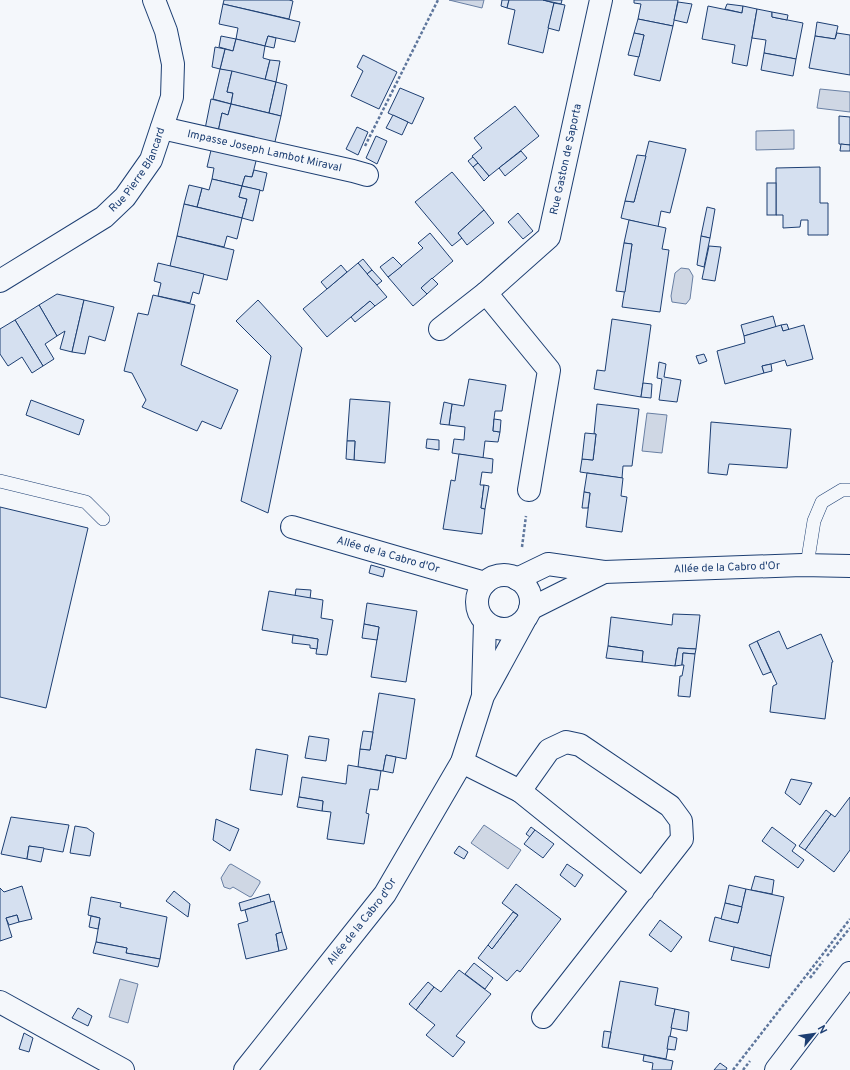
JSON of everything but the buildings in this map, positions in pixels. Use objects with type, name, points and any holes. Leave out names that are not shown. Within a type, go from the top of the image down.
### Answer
[{"type":"street","name":"Rue Pierre Blancard","points":[[0,282],[104,217],[125,197],[151,160],[172,97],[173,64],[166,30],[154,0]]},
{"type":"street","name":"Rue Gaston de Saporta","points":[[440,329],[486,293],[549,237],[601,0]]},
{"type":"street","name":"Impasse Joseph Lambot Miraval","points":[[162,128],[360,173]]},
{"type":"street","points":[[486,293],[549,370],[529,490]]},
{"type":"street","name":"Allée de la Cabro d'Or","points":[[292,527],[485,583]]},
{"type":"street","name":"Allée de la Cabro d'Or","points":[[511,577],[548,564],[604,572],[807,565],[850,566]]},
{"type":"street","name":"Allée de la Cabro d'Or","points":[[245,1070],[385,894],[462,762],[483,696],[527,615],[604,572]]},
{"type":"street","points":[[495,577],[511,577],[526,586],[530,597],[527,615],[512,629],[498,629],[485,622],[478,609],[478,595],[485,583],[495,577]]},
{"type":"street","name":"Allée de la Cabro d'Or","points":[[483,696],[485,622]]},
{"type":"street","points":[[520,791],[549,750],[566,742],[580,745],[670,806],[681,821],[682,839],[543,1017]]},
{"type":"street","points":[[462,762],[520,791],[643,890]]},
{"type":"street","points":[[776,1070],[850,973]]},
{"type":"street","points":[[0,1002],[123,1070]]},
{"type":"lane","points":[[0,481],[86,502],[103,519]]},
{"type":"lane","points":[[807,565],[814,521],[822,502],[842,490],[850,490]]},
{"type":"path","points":[[360,173],[438,0]]},
{"type":"path","points":[[511,577],[521,555],[529,490]]},
{"type":"path","points":[[733,1070],[850,919]]},
{"type":"shaded area","points":[[449,0],[484,0],[482,8]]},
{"type":"shaded area","points":[[820,89],[850,92],[850,112],[817,108]]},
{"type":"shaded area","points":[[794,130],[794,149],[756,150],[756,131]]},
{"type":"shaded area","points":[[681,268],[689,269],[693,276],[690,299],[686,304],[672,302],[671,296],[675,273]]},
{"type":"shaded area","points":[[647,413],[667,415],[662,453],[642,451]]},
{"type":"shaded area","points":[[484,825],[521,850],[508,869],[471,843]]},
{"type":"shaded area","points":[[231,864],[260,881],[252,896],[250,897],[233,887],[230,889],[224,887],[221,878]]},
{"type":"shaded area","points":[[120,979],[138,984],[128,1023],[109,1017]]}]
